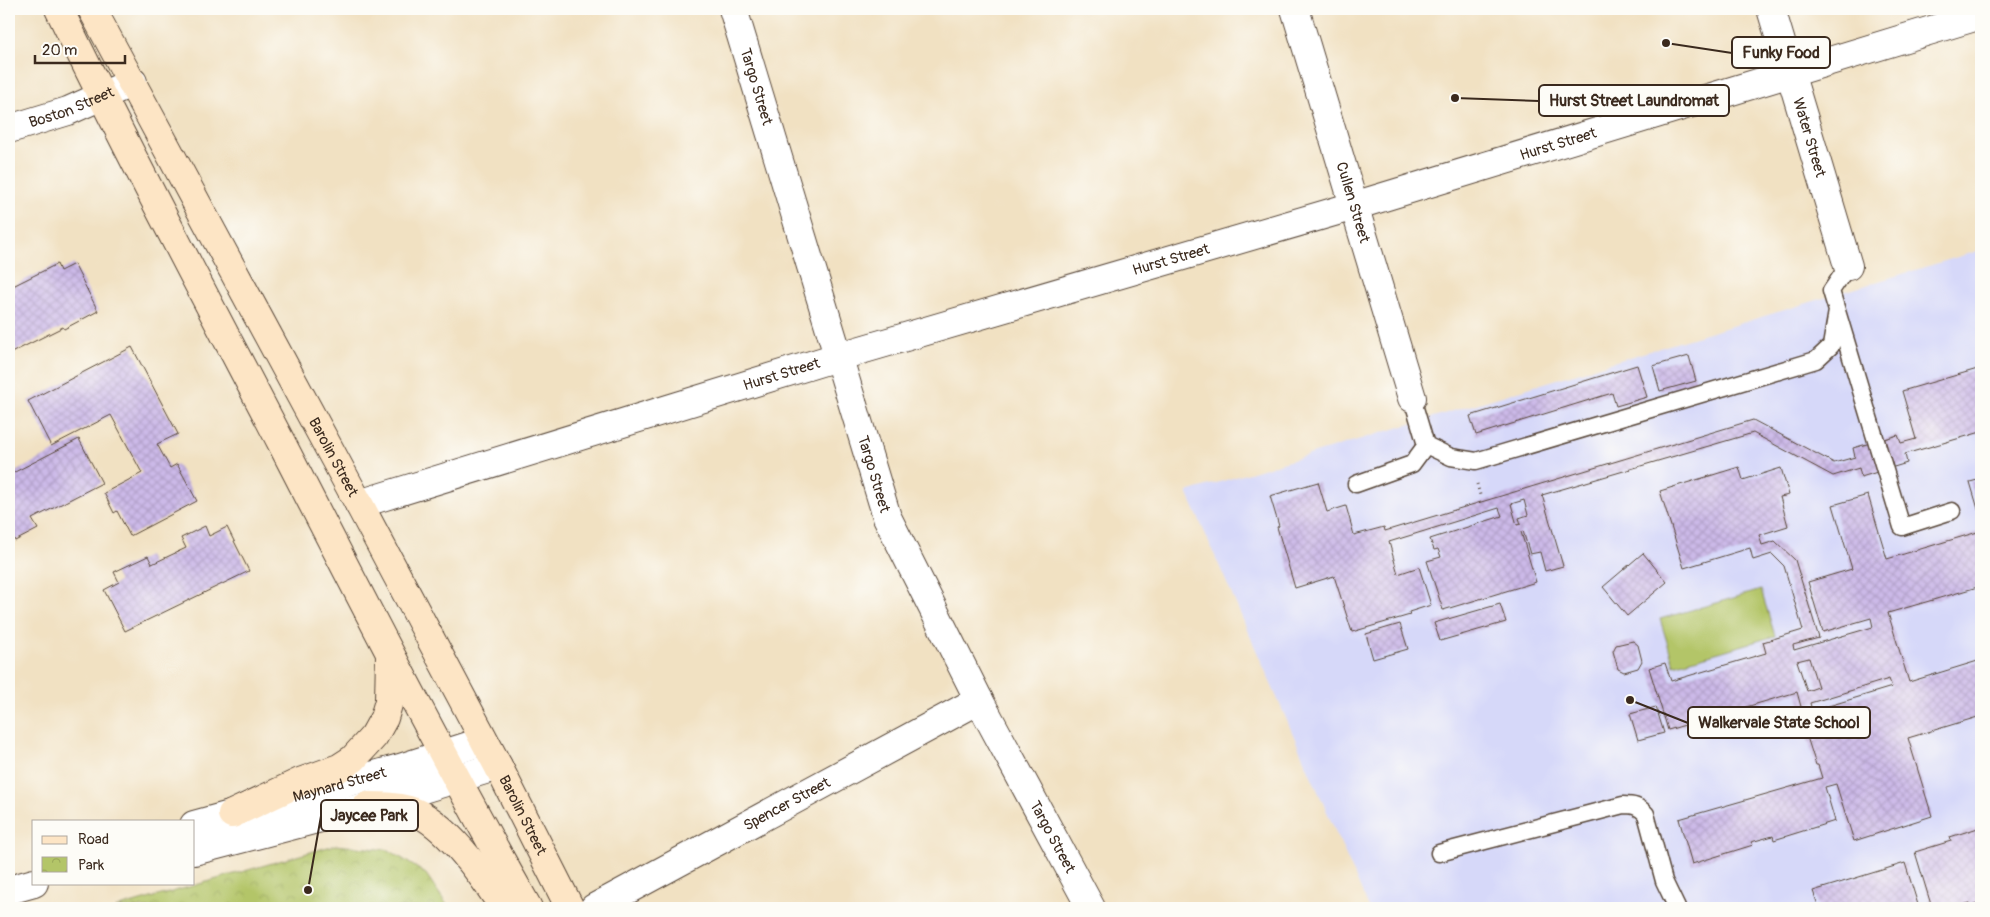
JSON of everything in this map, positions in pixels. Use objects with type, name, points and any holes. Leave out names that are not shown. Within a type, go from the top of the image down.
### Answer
[{"type":"main road","points":[[59,9],[101,97],[456,779],[528,908]]},
{"type":"main road","name":"Barolin Street","points":[[92,9],[359,504],[498,766],[570,908]]},
{"type":"main road","points":[[232,814],[300,782],[340,768],[360,752],[374,736],[384,718],[389,700],[390,652]]},
{"type":"main road","points":[[367,806],[390,806],[410,810],[425,817],[467,857],[504,908]]},
{"type":"street","name":"Targo Street","points":[[733,9],[887,517],[979,700],[1091,908]]},
{"type":"street","name":"Cullen Street","points":[[1295,9],[1412,398]]},
{"type":"street","name":"Water Street","points":[[1771,9],[1848,266]]},
{"type":"street","name":"Hurst Street","points":[[359,504],[837,357],[1354,206],[1791,72],[1981,16]]},
{"type":"street","name":"Boston Street","points":[[9,129],[68,111],[132,82]]},
{"type":"street","name":"Spencer Street","points":[[594,908],[979,700]]},
{"type":"street","name":"Maynard Street","points":[[195,824],[400,768],[484,741]]},
{"type":"street","name":"Maynard Street","points":[[195,851],[367,806],[498,766]]},
{"type":"street","points":[[9,890],[32,884]]},
{"type":"lane","points":[[1848,266],[1831,291],[1902,527],[1952,511]]},
{"type":"lane","points":[[1412,398],[1426,446],[1451,457],[1476,461],[1816,360],[1831,346],[1837,311]]},
{"type":"lane","points":[[1356,484],[1412,464],[1426,446]]},
{"type":"lane","points":[[1439,853],[1623,805],[1633,805],[1640,808],[1646,814],[1664,881],[1677,908]]},
{"type":"shaded area","points":[[1981,250],[1981,908],[1369,908],[1187,492]]},
{"type":"green space","points":[[1761,590],[1775,636],[1674,665],[1660,619]]},
{"type":"green space","points":[[335,845],[389,850],[426,874],[449,908],[116,908]]},
{"type":"building","points":[[57,264],[60,271],[74,264],[98,311],[9,354],[9,288]]},
{"type":"building","points":[[132,347],[178,434],[157,444],[170,468],[177,464],[197,501],[130,536],[117,511],[114,513],[104,493],[142,473],[111,415],[51,446],[28,401]]},
{"type":"building","points":[[1689,356],[1696,381],[1660,391],[1653,366]]},
{"type":"building","points":[[1637,365],[1647,397],[1616,406],[1612,393],[1476,435],[1470,416]]},
{"type":"building","points":[[1981,368],[1981,432],[1905,454],[1907,463],[1861,477],[1859,468],[1833,476],[1753,433],[1542,495],[1563,566],[1545,571],[1540,552],[1530,554],[1523,531],[1521,532],[1536,582],[1443,610],[1427,561],[1441,557],[1438,549],[1434,550],[1430,539],[1502,516],[1499,508],[1389,542],[1398,574],[1419,567],[1431,605],[1409,612],[1410,615],[1352,632],[1334,576],[1295,588],[1270,496],[1318,482],[1327,512],[1346,506],[1354,535],[1384,527],[1385,531],[1753,420],[1834,463],[1855,457],[1853,448],[1898,435],[1901,443],[1916,439],[1902,391]],"holes":[[[1524,500],[1528,515],[1519,518],[1521,524],[1517,525],[1511,504]]]},
{"type":"building","points":[[79,439],[102,483],[32,519],[38,529],[15,541],[9,529],[9,475]]},
{"type":"building","points":[[1739,467],[1743,480],[1781,468],[1789,495],[1780,497],[1788,526],[1759,535],[1762,545],[1775,541],[1795,560],[1819,638],[1793,645],[1794,650],[1873,627],[1871,618],[1823,632],[1808,582],[1852,569],[1833,505],[1868,495],[1887,559],[1981,531],[1981,586],[1888,613],[1909,682],[1981,660],[1981,716],[1908,738],[1932,816],[1854,841],[1836,784],[1825,787],[1835,821],[1774,840],[1773,836],[1751,842],[1753,845],[1692,864],[1679,819],[1822,778],[1800,715],[1803,714],[1797,692],[1668,730],[1649,668],[1665,663],[1671,681],[1766,653],[1763,642],[1803,630],[1784,566],[1772,554],[1753,560],[1750,548],[1684,568],[1660,491]],"holes":[[[1809,658],[1818,687],[1807,691],[1797,661]],[[1889,679],[1892,687],[1812,711],[1810,703]]]},
{"type":"building","points":[[1981,479],[1981,519],[1970,482]]},
{"type":"building","points":[[205,526],[209,536],[227,527],[249,571],[125,631],[104,590],[119,582],[114,572],[148,556],[152,564],[186,548],[181,538]]},
{"type":"building","points":[[1643,553],[1667,582],[1627,616],[1603,587]]},
{"type":"building","points":[[1500,604],[1506,622],[1440,641],[1434,623]]},
{"type":"building","points":[[1400,624],[1408,649],[1373,659],[1366,634]]},
{"type":"building","points":[[1633,641],[1638,645],[1642,661],[1638,668],[1624,672],[1618,669],[1613,651],[1616,645]]},
{"type":"building","points":[[1656,707],[1664,733],[1638,740],[1630,714]]},
{"type":"building","points":[[1981,827],[1981,903],[1971,906],[1970,903],[1952,908],[1932,908],[1915,852],[1951,841],[1950,837]]},
{"type":"building","points":[[1905,863],[1919,908],[1819,908],[1813,891]]},
{"type":"place","name":"Funky Food","points":[[1666,43]]},
{"type":"place","name":"Hurst Street Laundromat","points":[[1455,98]]},
{"type":"place","name":"Walkervale State School","points":[[1630,700]]},
{"type":"place","name":"Jaycee Park","points":[[308,890]]}]
